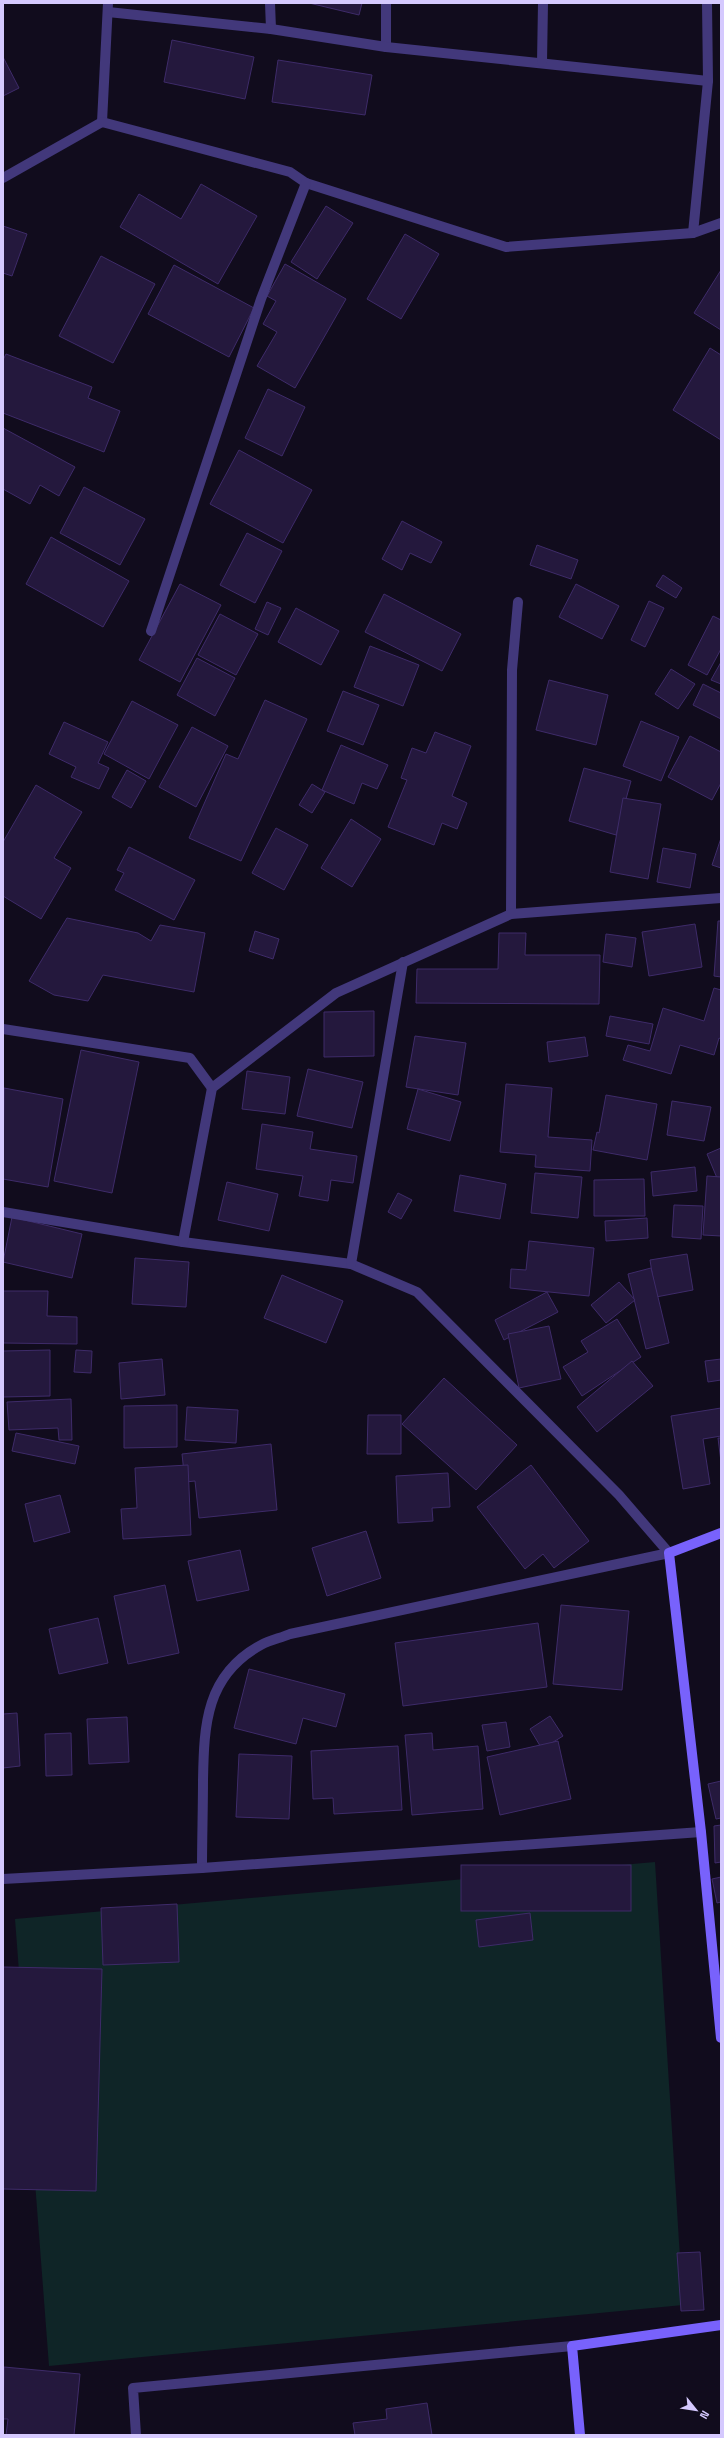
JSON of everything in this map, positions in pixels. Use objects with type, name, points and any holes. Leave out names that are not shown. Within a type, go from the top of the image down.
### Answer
[{"type":"main road","points":[[721,1533],[668,1553],[701,1832],[721,2038]]},
{"type":"main road","points":[[580,2435],[572,2346],[721,2325]]},
{"type":"street","points":[[270,3],[271,29]]},
{"type":"street","points":[[386,3],[386,47]]},
{"type":"street","points":[[542,62],[543,3]]},
{"type":"street","points":[[693,233],[708,81],[708,3]]},
{"type":"street","points":[[102,122],[108,7],[271,29],[386,47],[542,62],[708,81]]},
{"type":"street","points":[[3,178],[102,122],[290,172],[306,183],[506,247],[693,233],[721,223]]},
{"type":"street","points":[[152,631],[261,299],[306,183]]},
{"type":"street","points":[[511,914],[512,670],[518,602]]},
{"type":"street","points":[[183,1242],[212,1088],[336,993],[511,914],[721,898]]},
{"type":"street","points":[[351,1264],[403,962]]},
{"type":"street","points":[[3,1029],[190,1058],[212,1088]]},
{"type":"street","points":[[3,1212],[183,1242],[351,1264],[418,1292],[619,1495],[668,1553],[290,1634],[262,1644],[237,1662],[219,1685],[207,1713],[203,1743],[202,1868]]},
{"type":"street","points":[[3,1879],[202,1868],[701,1832]]},
{"type":"street","points":[[136,2435],[133,2388],[572,2346]]},
{"type":"green space","points":[[655,1862],[683,2305],[49,2366],[15,1919]]},
{"type":"building","points":[[309,3],[362,3],[359,15]]},
{"type":"building","points":[[172,40],[254,57],[245,99],[164,82]]},
{"type":"building","points":[[3,57],[19,88],[3,96]]},
{"type":"building","points":[[278,60],[372,75],[365,115],[272,102]]},
{"type":"building","points":[[201,184],[257,216],[218,284],[120,227],[139,194],[181,219]]},
{"type":"building","points":[[326,206],[353,223],[317,279],[291,262]]},
{"type":"building","points":[[3,226],[27,234],[12,276],[3,273]]},
{"type":"building","points":[[405,234],[439,254],[401,319],[367,299]]},
{"type":"building","points":[[101,256],[155,284],[113,363],[59,336]]},
{"type":"building","points":[[285,264],[346,299],[295,388],[257,366],[277,332],[263,324],[276,301],[267,296]]},
{"type":"building","points":[[174,265],[254,308],[229,357],[148,314]]},
{"type":"building","points":[[721,270],[721,330],[694,313]]},
{"type":"building","points":[[710,348],[721,355],[721,440],[673,410]]},
{"type":"building","points":[[6,354],[92,387],[88,398],[120,411],[104,452],[3,413],[3,360]]},
{"type":"building","points":[[268,389],[305,407],[282,456],[245,438]]},
{"type":"building","points":[[3,428],[75,467],[59,496],[40,485],[30,504],[3,489]]},
{"type":"building","points":[[239,450],[312,490],[283,543],[210,504]]},
{"type":"building","points":[[84,487],[145,519],[120,565],[60,533]]},
{"type":"building","points":[[402,521],[442,542],[431,563],[410,553],[402,570],[382,559]]},
{"type":"building","points":[[247,533],[282,551],[255,603],[220,585]]},
{"type":"building","points":[[51,537],[129,581],[103,627],[26,584]]},
{"type":"building","points":[[537,545],[578,560],[571,579],[530,565]]},
{"type":"building","points":[[663,575],[682,588],[676,598],[656,586]]},
{"type":"building","points":[[180,584],[221,605],[180,682],[139,660]]},
{"type":"building","points":[[576,584],[619,606],[602,639],[559,617]]},
{"type":"building","points":[[384,594],[461,634],[442,671],[365,632]]},
{"type":"building","points":[[649,601],[664,608],[645,647],[631,640]]},
{"type":"building","points":[[267,602],[281,608],[268,635],[255,629]]},
{"type":"building","points":[[296,608],[339,631],[321,665],[278,642]]},
{"type":"building","points":[[220,614],[258,634],[236,675],[198,655]]},
{"type":"building","points":[[713,616],[721,620],[721,649],[707,675],[688,665]]},
{"type":"building","points":[[370,646],[419,665],[403,706],[354,687]]},
{"type":"building","points":[[197,658],[235,678],[215,716],[177,695]]},
{"type":"building","points":[[721,662],[721,684],[711,680]]},
{"type":"building","points":[[671,669],[695,684],[678,709],[655,694]]},
{"type":"building","points":[[549,680],[608,695],[596,745],[536,730]]},
{"type":"building","points":[[703,684],[721,693],[721,719],[693,705]]},
{"type":"building","points":[[343,691],[379,705],[363,745],[327,731]]},
{"type":"building","points":[[265,700],[307,719],[241,861],[189,838],[226,754],[238,759]]},
{"type":"building","points":[[132,701],[178,725],[149,779],[104,754]]},
{"type":"building","points":[[641,721],[679,737],[661,781],[623,766]]},
{"type":"building","points":[[64,722],[108,742],[98,763],[109,768],[99,789],[71,777],[76,767],[49,754]]},
{"type":"building","points":[[192,727],[228,746],[196,807],[159,787]]},
{"type":"building","points":[[435,732],[471,746],[452,796],[467,803],[457,829],[442,823],[434,845],[388,827],[407,780],[401,778],[412,748],[426,753]]},
{"type":"building","points":[[690,736],[721,752],[721,783],[712,800],[668,777]]},
{"type":"building","points":[[341,745],[388,765],[377,789],[362,783],[354,804],[322,790]]},
{"type":"building","points":[[584,768],[631,781],[616,835],[569,821]]},
{"type":"building","points":[[127,770],[146,781],[131,808],[112,797]]},
{"type":"building","points":[[312,784],[325,792],[312,813],[299,805]]},
{"type":"building","points":[[36,785],[82,812],[54,858],[71,868],[41,919],[3,896],[3,842]]},
{"type":"building","points":[[623,798],[661,804],[648,879],[610,872]]},
{"type":"building","points":[[351,819],[381,839],[352,887],[321,868]]},
{"type":"building","points":[[276,828],[308,845],[284,890],[252,873]]},
{"type":"building","points":[[721,838],[721,868],[712,865]]},
{"type":"building","points":[[129,847],[195,880],[174,920],[115,890],[124,873],[117,870]]},
{"type":"building","points":[[663,848],[696,854],[690,888],[657,882]]},
{"type":"building","points":[[67,918],[138,933],[151,941],[160,925],[205,933],[194,992],[103,975],[88,1001],[54,995],[29,981]]},
{"type":"building","points":[[718,921],[721,921],[721,977],[714,976]]},
{"type":"building","points":[[695,924],[702,967],[649,976],[642,932]]},
{"type":"building","points":[[255,931],[279,939],[273,959],[249,951]]},
{"type":"building","points":[[499,933],[526,933],[525,955],[600,955],[599,1004],[416,1003],[417,969],[498,969]]},
{"type":"building","points":[[606,934],[636,938],[632,967],[603,962]]},
{"type":"building","points":[[714,988],[721,990],[721,1039],[719,1038],[714,1055],[680,1045],[671,1074],[623,1060],[628,1045],[650,1051],[663,1008],[704,1021]]},
{"type":"building","points":[[374,1011],[374,1056],[324,1057],[324,1012]]},
{"type":"building","points":[[610,1016],[653,1024],[649,1044],[606,1036]]},
{"type":"building","points":[[415,1036],[466,1043],[458,1095],[406,1087]]},
{"type":"building","points":[[585,1037],[588,1056],[549,1062],[547,1042]]},
{"type":"building","points":[[81,1050],[139,1062],[112,1193],[54,1181]]},
{"type":"building","points":[[308,1069],[363,1082],[352,1128],[297,1116]]},
{"type":"building","points":[[247,1071],[290,1077],[285,1114],[242,1109]]},
{"type":"building","points":[[506,1084],[552,1088],[548,1137],[592,1140],[590,1171],[535,1167],[536,1155],[500,1152]]},
{"type":"building","points":[[4,1088],[63,1099],[48,1187],[3,1179]]},
{"type":"building","points":[[418,1089],[461,1102],[450,1141],[407,1129]]},
{"type":"building","points":[[606,1095],[657,1104],[647,1160],[593,1150],[597,1132],[599,1133]]},
{"type":"building","points":[[672,1101],[711,1107],[704,1141],[667,1135]]},
{"type":"building","points":[[262,1124],[313,1132],[310,1149],[357,1156],[353,1183],[331,1180],[328,1201],[299,1196],[303,1176],[256,1169]]},
{"type":"building","points":[[721,1148],[721,1177],[717,1178],[707,1154]]},
{"type":"building","points":[[695,1167],[697,1191],[653,1196],[651,1172]]},
{"type":"building","points":[[535,1173],[582,1177],[578,1218],[531,1213]]},
{"type":"building","points":[[460,1175],[506,1184],[500,1219],[454,1211]]},
{"type":"building","points":[[707,1176],[721,1177],[721,1236],[703,1235]]},
{"type":"building","points":[[644,1179],[645,1216],[594,1216],[594,1180]]},
{"type":"building","points":[[227,1182],[278,1194],[269,1231],[218,1220]]},
{"type":"building","points":[[398,1193],[412,1200],[401,1219],[388,1212]]},
{"type":"building","points":[[674,1205],[703,1206],[701,1239],[672,1237]]},
{"type":"building","points":[[12,1217],[82,1234],[72,1278],[3,1262]]},
{"type":"building","points":[[647,1218],[648,1238],[606,1241],[605,1221]]},
{"type":"building","points":[[529,1241],[594,1248],[589,1296],[510,1288],[511,1269],[526,1270]]},
{"type":"building","points":[[687,1254],[693,1290],[656,1297],[650,1260]]},
{"type":"building","points":[[135,1258],[189,1262],[186,1307],[132,1304]]},
{"type":"building","points":[[651,1268],[669,1343],[646,1349],[628,1274]]},
{"type":"building","points":[[282,1275],[343,1301],[326,1343],[264,1318]]},
{"type":"building","points":[[619,1282],[635,1300],[606,1323],[591,1305]]},
{"type":"building","points":[[3,1291],[48,1291],[47,1316],[77,1317],[77,1344],[3,1343]]},
{"type":"building","points":[[547,1292],[558,1312],[504,1340],[495,1320]]},
{"type":"building","points":[[617,1319],[641,1357],[582,1396],[563,1367],[588,1352],[581,1341]]},
{"type":"building","points":[[549,1326],[561,1379],[519,1388],[508,1334]]},
{"type":"building","points":[[50,1350],[50,1396],[3,1397],[3,1351]]},
{"type":"building","points":[[76,1350],[92,1351],[91,1373],[74,1372]]},
{"type":"building","points":[[162,1359],[165,1395],[121,1399],[119,1363]]},
{"type":"building","points":[[721,1359],[721,1380],[708,1382],[705,1361]]},
{"type":"building","points":[[632,1361],[653,1386],[597,1432],[577,1407]]},
{"type":"building","points":[[444,1378],[517,1445],[476,1490],[402,1424]]},
{"type":"building","points":[[71,1399],[72,1440],[59,1440],[58,1428],[9,1430],[7,1402]]},
{"type":"building","points":[[177,1405],[177,1447],[124,1448],[124,1406]]},
{"type":"building","points":[[187,1407],[238,1410],[236,1443],[185,1440]]},
{"type":"building","points":[[721,1408],[721,1436],[703,1439],[710,1484],[683,1489],[671,1416]]},
{"type":"building","points":[[368,1415],[401,1415],[401,1454],[367,1454]]},
{"type":"building","points":[[16,1433],[79,1446],[75,1464],[12,1451]]},
{"type":"building","points":[[718,1438],[721,1438],[721,1462]]},
{"type":"building","points":[[271,1444],[277,1510],[199,1518],[195,1481],[185,1482],[182,1454]]},
{"type":"building","points":[[188,1465],[191,1535],[123,1539],[121,1509],[137,1508],[135,1468]]},
{"type":"building","points":[[531,1465],[589,1541],[554,1568],[543,1554],[525,1569],[477,1507]]},
{"type":"building","points":[[448,1473],[450,1507],[432,1508],[433,1521],[398,1523],[396,1476]]},
{"type":"building","points":[[60,1495],[70,1532],[34,1542],[25,1504]]},
{"type":"building","points":[[366,1531],[381,1578],[327,1596],[312,1548]]},
{"type":"building","points":[[240,1550],[249,1590],[197,1601],[188,1561]]},
{"type":"building","points":[[165,1585],[179,1653],[128,1664],[114,1596]]},
{"type":"building","points":[[561,1605],[629,1611],[622,1690],[553,1684]]},
{"type":"building","points":[[98,1618],[108,1663],[59,1674],[49,1629]]},
{"type":"building","points":[[538,1623],[547,1687],[403,1706],[395,1643]]},
{"type":"building","points":[[249,1669],[345,1694],[336,1727],[303,1718],[296,1744],[234,1728]]},
{"type":"building","points":[[17,1713],[20,1766],[3,1768],[3,1714]]},
{"type":"building","points":[[550,1716],[563,1736],[542,1749],[530,1729]]},
{"type":"building","points":[[127,1717],[129,1762],[89,1764],[87,1719]]},
{"type":"building","points":[[506,1722],[510,1747],[487,1751],[482,1725]]},
{"type":"building","points":[[71,1733],[72,1775],[46,1776],[45,1734]]},
{"type":"building","points":[[432,1733],[433,1750],[478,1746],[483,1809],[412,1815],[405,1735]]},
{"type":"building","points":[[558,1741],[571,1799],[500,1815],[487,1757]]},
{"type":"building","points":[[398,1746],[402,1810],[334,1814],[333,1798],[313,1799],[311,1751]]},
{"type":"building","points":[[239,1754],[292,1756],[289,1819],[236,1817]]},
{"type":"building","points":[[721,1781],[721,1818],[716,1819],[708,1784]]},
{"type":"building","points":[[721,1825],[721,1862],[715,1863],[714,1826]]},
{"type":"building","points":[[461,1865],[631,1865],[631,1911],[461,1911]]},
{"type":"building","points":[[721,1877],[721,1902],[717,1903],[712,1879]]},
{"type":"building","points":[[177,1904],[179,1962],[103,1965],[101,1908]]},
{"type":"building","points":[[530,1913],[533,1940],[479,1947],[476,1920]]},
{"type":"building","points":[[3,1967],[102,1969],[96,2191],[3,2189]]},
{"type":"building","points":[[700,2252],[704,2310],[681,2311],[677,2253]]},
{"type":"building","points":[[4,2367],[80,2374],[74,2435],[6,2435],[8,2419],[3,2419]]},
{"type":"building","points":[[427,2403],[432,2435],[355,2435],[353,2423],[387,2419],[386,2409]]}]
